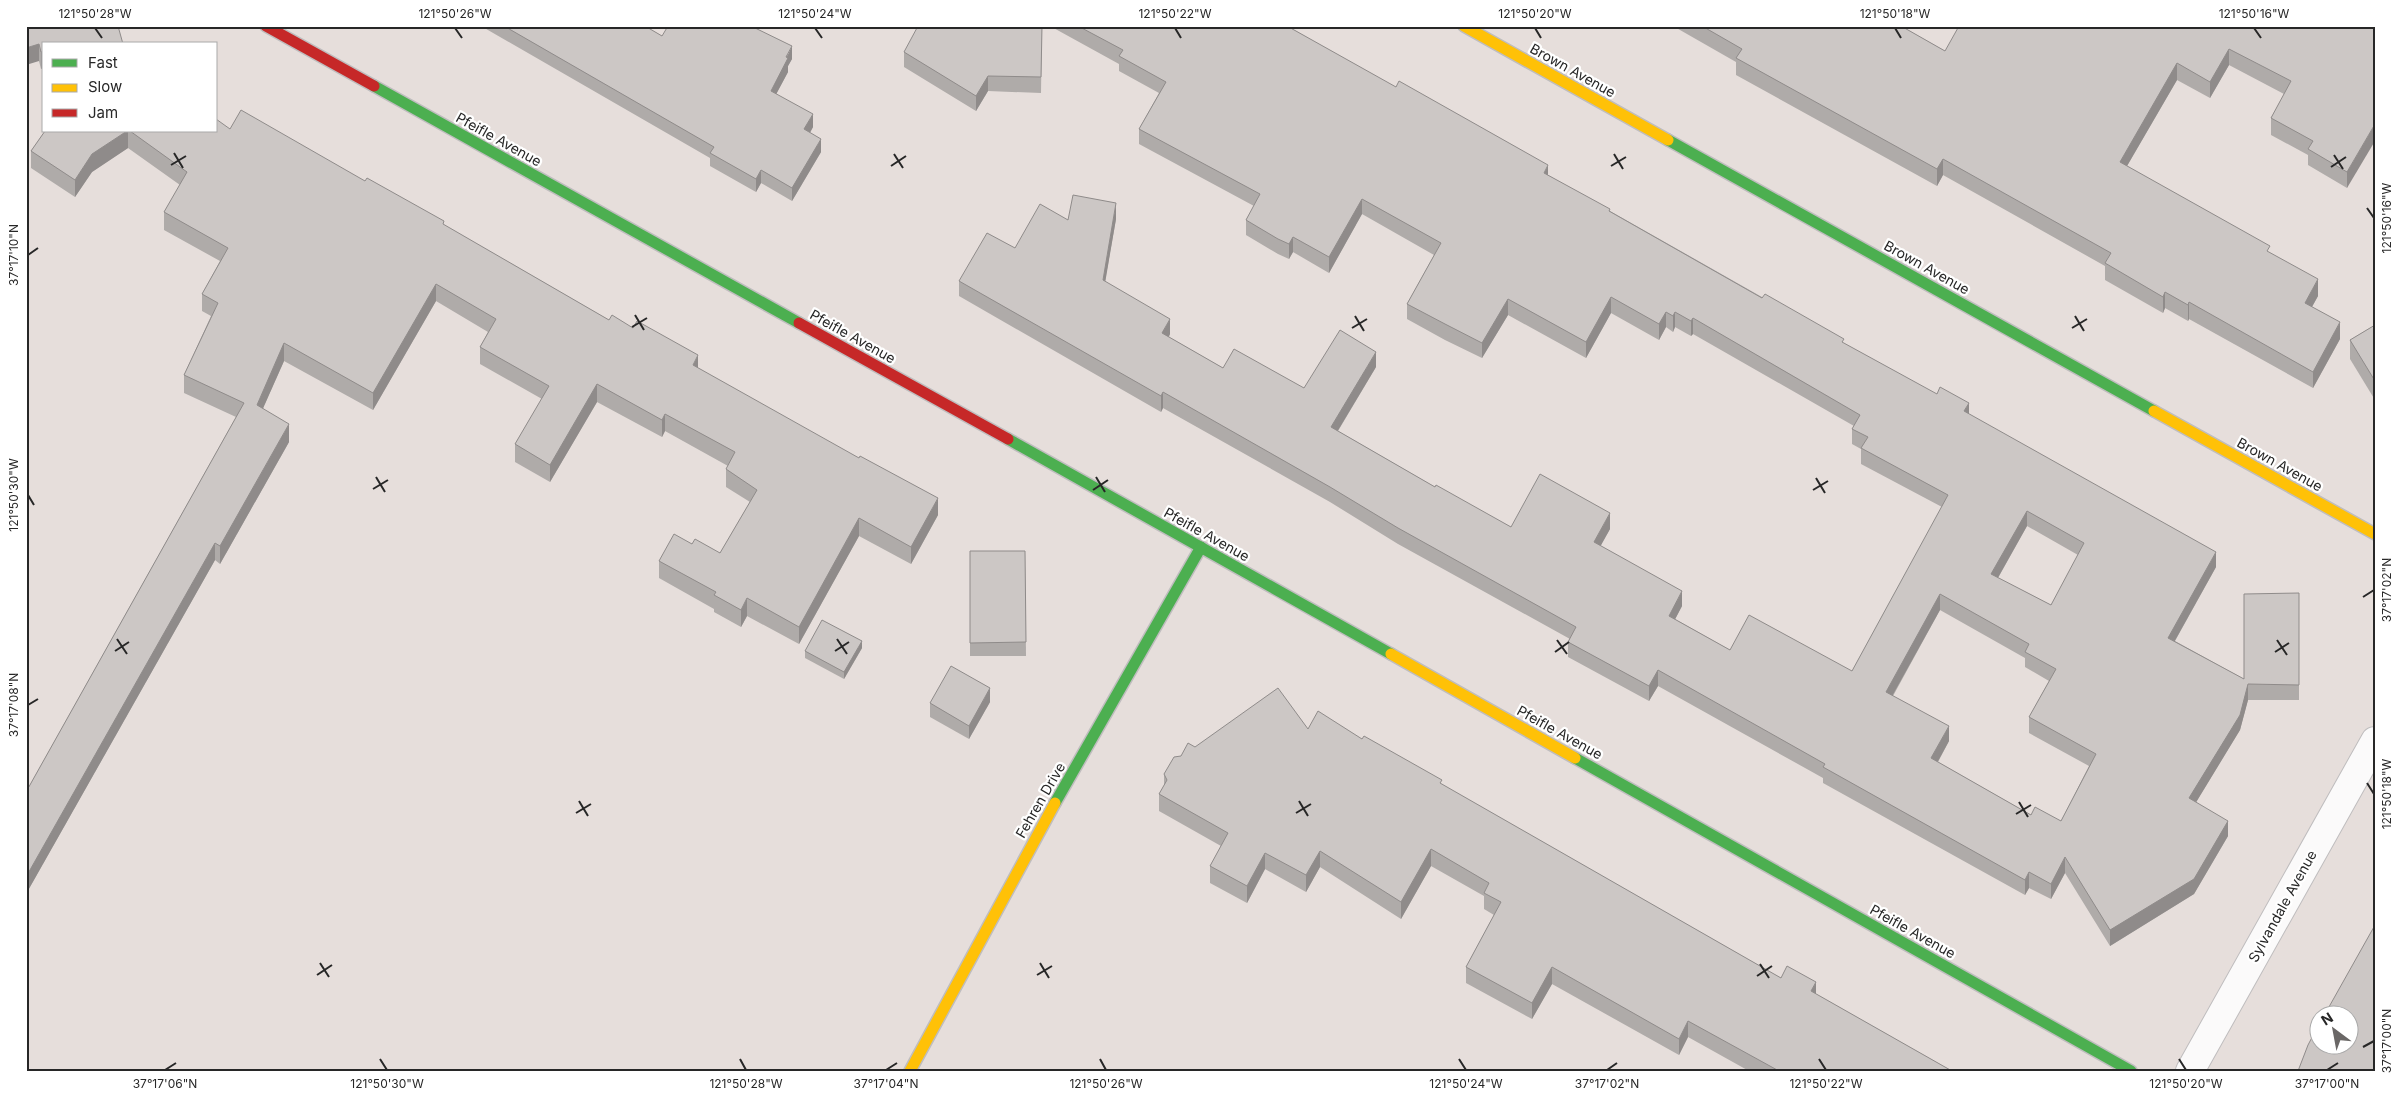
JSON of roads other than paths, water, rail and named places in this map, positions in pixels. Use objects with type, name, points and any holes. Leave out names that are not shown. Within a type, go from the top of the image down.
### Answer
[{"type":"street","name":"Pfeifle Avenue","points":[[266,26],[1201,547],[2130,1071]]},
{"type":"street","name":"Brown Avenue","points":[[1464,26],[2375,534]]},
{"type":"street","name":"Fehren Drive","points":[[910,1071],[1021,863],[1201,547]]},
{"type":"street","name":"Sylvandale Avenue","points":[[2190,1071],[2375,741]]}]
